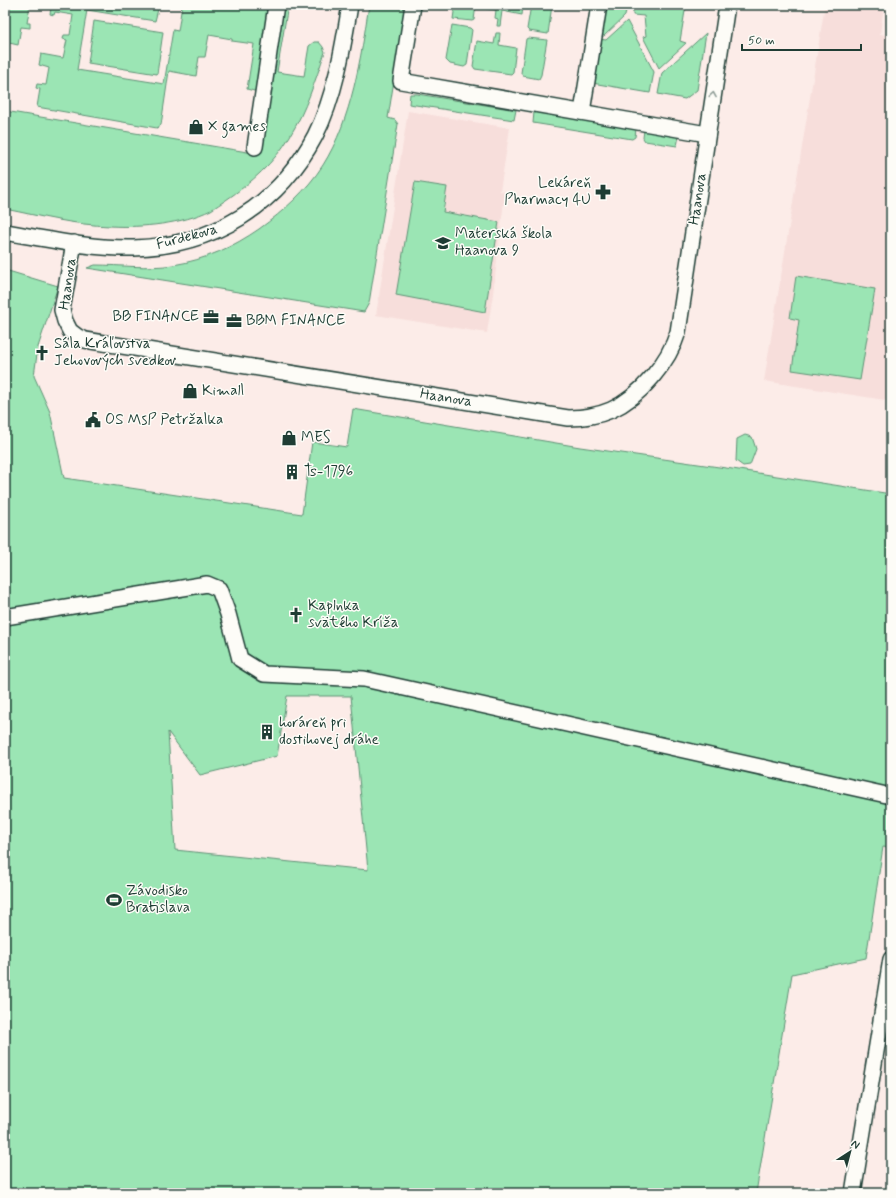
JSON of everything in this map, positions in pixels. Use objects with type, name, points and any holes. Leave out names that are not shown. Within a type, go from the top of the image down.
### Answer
[{"type":"street","points":[[255,147],[276,5]]},
{"type":"street","name":"Furdekova","points":[[5,232],[92,246],[132,248],[169,245],[204,236],[234,222],[257,206],[279,186],[289,175],[315,135],[327,105],[339,64],[350,5]]},
{"type":"street","points":[[413,5],[401,81],[707,134]]},
{"type":"street","points":[[582,112],[599,5]]},
{"type":"street","name":"Haanova","points":[[74,243],[62,310],[64,321],[70,330],[78,337],[85,340],[568,418],[594,416],[610,410],[632,397],[646,384],[662,364],[676,340],[727,5]]},
{"type":"street","points":[[5,617],[207,584],[220,590],[240,659],[264,674],[364,679],[891,796]]},
{"type":"street","points":[[853,1193],[891,959]]},
{"type":"shaded area","points":[[825,5],[884,5],[880,34],[891,36],[891,401],[764,381]]},
{"type":"shaded area","name":"Materská škola Haanova 9","points":[[408,111],[510,128],[500,191],[505,192],[487,333],[376,315]]},
{"type":"green space","points":[[5,5],[30,5],[27,23],[30,23],[30,28],[21,27],[18,45],[5,42]]},
{"type":"green space","points":[[31,5],[159,5],[155,21],[87,10],[77,70],[164,84],[173,30],[178,31],[182,5],[271,5],[258,87],[254,91],[247,89],[254,44],[232,41],[232,39],[209,35],[205,57],[199,57],[196,76],[169,71],[161,125],[157,128],[37,107],[40,89],[36,88],[37,84],[46,85],[49,68],[39,65],[41,54],[63,58],[67,40],[63,39],[64,35],[70,35],[73,15],[55,12],[54,15],[50,14],[51,8]]},
{"type":"green space","points":[[282,5],[288,5],[277,72],[304,76],[309,46],[314,42],[319,42],[325,52],[305,106],[296,126],[284,146],[262,171],[235,193],[211,210],[200,215],[175,222],[148,226],[83,224],[5,209],[5,111],[259,154]]},
{"type":"green space","points":[[369,5],[406,5],[388,118],[395,120],[398,124],[369,303],[364,312],[87,268],[95,265],[144,267],[163,266],[196,260],[239,242],[259,229],[286,207],[317,174],[333,147],[341,128],[359,66]]},
{"type":"green space","points":[[455,5],[476,5],[474,20],[453,19]]},
{"type":"green space","points":[[483,5],[523,5],[522,15],[502,11],[500,26],[497,26],[498,19],[495,18],[496,10],[482,8]]},
{"type":"green space","points":[[531,5],[552,5],[548,34],[529,31],[527,29]]},
{"type":"green space","points":[[604,5],[627,5],[625,16],[604,36],[599,35]]},
{"type":"green space","points":[[633,5],[686,5],[680,41],[686,43],[659,68],[643,37],[646,36],[644,16],[633,15]]},
{"type":"green space","points":[[94,21],[163,32],[157,74],[88,63]]},
{"type":"green space","points":[[627,21],[654,72],[650,93],[592,83],[599,39],[606,40]]},
{"type":"green space","points":[[452,25],[470,28],[472,30],[467,65],[464,67],[450,64],[446,60]]},
{"type":"green space","points":[[496,33],[500,33],[499,45],[516,48],[513,72],[511,74],[475,69],[473,66],[477,41],[494,44]]},
{"type":"green space","points":[[706,33],[697,90],[685,99],[658,94],[662,73]]},
{"type":"green space","points":[[526,39],[547,40],[539,79],[523,76],[521,73]]},
{"type":"green space","points":[[410,94],[516,110],[514,120],[409,104]]},
{"type":"green space","points":[[534,112],[636,129],[635,137],[632,139],[533,123]]},
{"type":"green space","points":[[644,130],[679,136],[677,146],[645,141],[643,138]]},
{"type":"green space","points":[[415,182],[447,187],[443,212],[499,222],[485,312],[396,295]]},
{"type":"green space","points":[[5,270],[58,286],[38,347],[34,376],[50,412],[64,478],[302,514],[312,442],[347,447],[353,409],[580,447],[891,494],[891,848],[883,847],[866,958],[792,974],[756,1193],[5,1193]],"holes":[[[287,696],[351,696],[368,870],[175,850],[168,732],[200,775],[277,756]]]},
{"type":"green space","points":[[796,276],[875,289],[860,380],[792,370],[799,320],[790,318]]},
{"type":"green space","points":[[745,435],[752,437],[756,449],[750,465],[743,466],[736,461],[737,439]]},
{"type":"place","name":"X games","points":[[196,127]]},
{"type":"place","name":"Lekáreň Pharmacy 4U","points":[[603,192]]},
{"type":"place","name":"Materská škola Haanova 9","points":[[443,243]]},
{"type":"place","name":"BB FINANCE","points":[[211,317]]},
{"type":"place","name":"BBM FINANCE","points":[[234,321]]},
{"type":"place","name":"Sála Kráľovstva Jehovových svedkov","points":[[42,353]]},
{"type":"place","name":"Kimall","points":[[190,391]]},
{"type":"place","name":"OS MsP Petržalka","points":[[93,420]]},
{"type":"place","name":"MES","points":[[289,438]]},
{"type":"place","name":"Ts-1796","points":[[292,472]]},
{"type":"place","name":"Kaplnka svätého Kríža","points":[[296,615]]},
{"type":"place","name":"horáreň pri dostihovej dráhe","points":[[267,732]]},
{"type":"place","name":"Závodisko Bratislava","points":[[114,900]]}]
